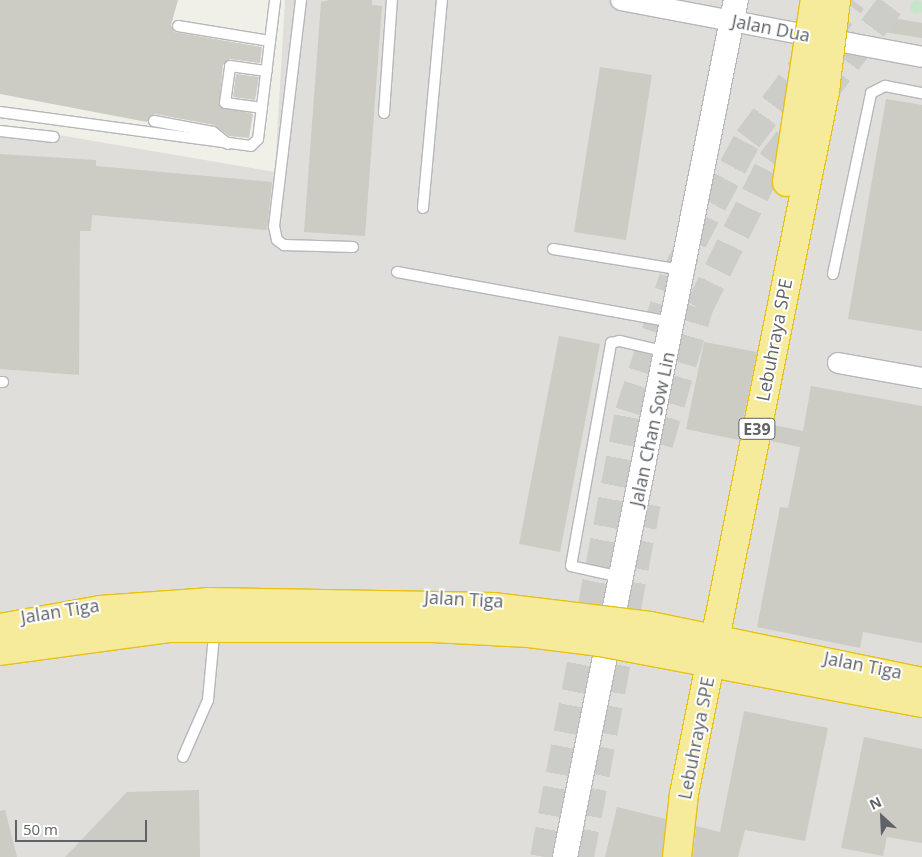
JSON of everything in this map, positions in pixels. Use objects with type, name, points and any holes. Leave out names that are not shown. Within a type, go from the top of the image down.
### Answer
[{"type":"highway","name":"Lebuhraya SPE","points":[[664,857],[671,794],[784,201],[815,0]]},
{"type":"highway","name":"Lebuhraya SPE","points":[[677,857],[686,785],[825,90],[836,0]]},
{"type":"highway","points":[[0,628],[91,612],[208,602],[493,607],[650,626],[922,682]]},
{"type":"highway","points":[[0,651],[170,628],[433,628],[529,633],[600,642],[922,703]]},
{"type":"street","name":"Jalan Dua","points":[[623,0],[734,10],[922,57]]},
{"type":"street","name":"Jalan Chan Sow Lin","points":[[565,857],[604,650],[668,352],[734,10]]},
{"type":"street","points":[[838,363],[922,378]]},
{"type":"street","name":"Jalan Tiga","points":[[0,621],[162,597],[336,593],[513,602],[613,615],[922,677]]},
{"type":"street","name":"Jalan Tiga","points":[[0,658],[165,636],[475,635],[604,650],[922,713]]},
{"type":"lane","points":[[0,112],[229,145],[251,146],[258,139],[275,0]]},
{"type":"lane","points":[[301,0],[274,226],[284,245],[354,247]]},
{"type":"lane","points":[[384,113],[392,0]]},
{"type":"lane","points":[[423,208],[442,0]]},
{"type":"lane","points":[[178,26],[270,41]]},
{"type":"lane","points":[[262,108],[225,104],[230,66],[267,71]]},
{"type":"lane","points":[[833,274],[871,93],[885,86],[922,93]]},
{"type":"lane","points":[[154,121],[213,132],[229,145]]},
{"type":"lane","points":[[0,131],[54,138]]},
{"type":"lane","points":[[553,249],[684,270]]},
{"type":"lane","points":[[397,272],[674,322]]},
{"type":"lane","points":[[621,577],[571,566],[611,344],[620,340],[668,352]]},
{"type":"lane","points":[[183,757],[208,700],[214,635]]},
{"type":"shaded area","points":[[285,0],[922,0],[922,857],[0,857],[0,125],[275,172]]},
{"type":"green space","points":[[914,0],[920,0],[924,7],[920,14],[914,14],[910,10],[910,4]]},
{"type":"building","points":[[0,0],[178,0],[171,25],[174,32],[262,47],[260,63],[230,59],[223,65],[219,105],[253,114],[249,138],[229,136],[214,125],[155,114],[147,122],[0,94]]},
{"type":"building","points":[[329,0],[372,0],[372,5],[382,6],[365,236],[304,232],[321,2]]},
{"type":"building","points":[[879,16],[922,23],[922,38],[877,31]]},
{"type":"building","points":[[600,67],[652,75],[626,240],[574,232]]},
{"type":"building","points":[[236,74],[259,77],[255,100],[233,97]]},
{"type":"building","points":[[886,99],[922,105],[922,331],[848,319]]},
{"type":"building","points":[[0,154],[96,160],[96,166],[272,182],[267,230],[92,215],[91,231],[80,231],[79,375],[0,369]]},
{"type":"building","points":[[559,336],[600,344],[560,552],[519,544]]},
{"type":"building","points":[[704,342],[757,352],[739,440],[686,429]]},
{"type":"building","points":[[811,386],[922,406],[922,643],[863,632],[860,648],[757,627],[780,507],[788,508],[800,447],[771,441],[774,425],[803,431]]},
{"type":"building","points":[[744,711],[828,728],[805,841],[745,830],[738,857],[693,857],[696,826],[720,832]]},
{"type":"building","points":[[864,737],[922,749],[922,843],[887,837],[883,856],[841,848]]},
{"type":"building","points":[[199,790],[200,857],[65,857],[127,792]]},
{"type":"building","points":[[617,807],[666,819],[662,857],[605,857]]},
{"type":"building","points":[[5,810],[17,857],[0,857],[0,811]]},
{"type":"tunnel","points":[[544,857],[629,412],[673,278],[748,139],[853,0]]},
{"type":"tunnel","points":[[659,444],[699,308],[771,162],[894,0]]},
{"type":"tunnel","points":[[580,857],[647,504]]}]
